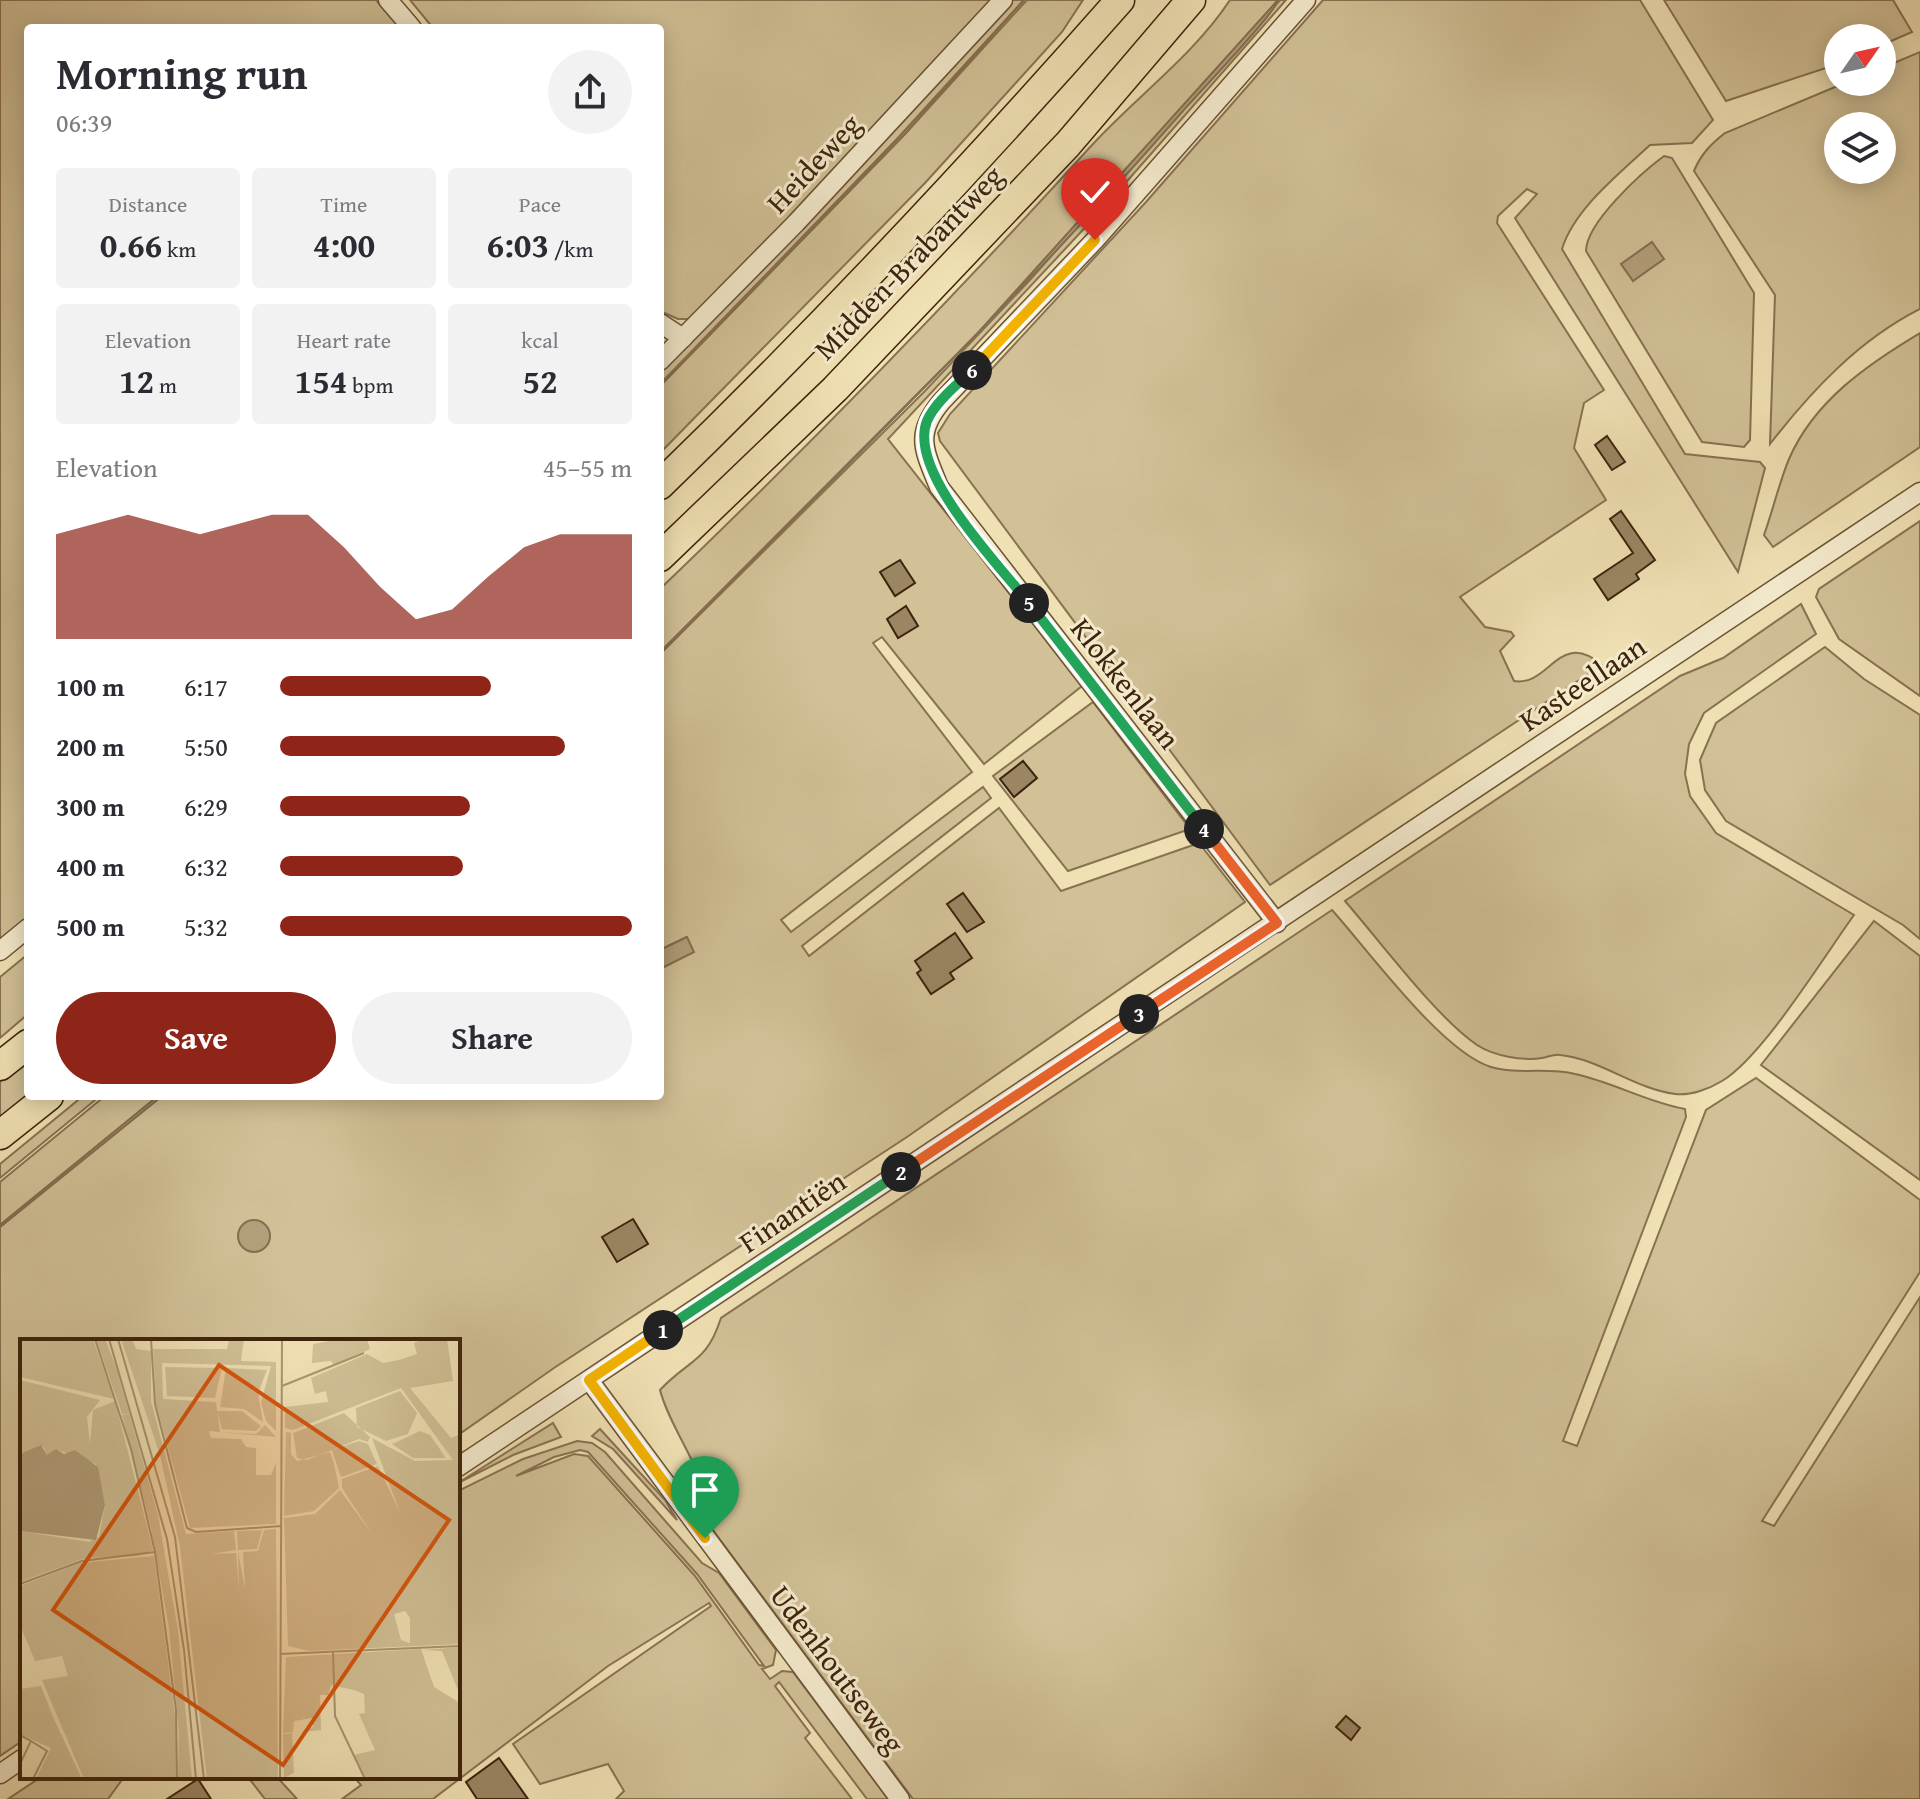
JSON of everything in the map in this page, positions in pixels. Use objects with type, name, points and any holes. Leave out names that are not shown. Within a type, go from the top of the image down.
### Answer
[{"type":"highway","name":"Midden-Brabantweg","points":[[664,481],[797,350],[1029,104],[1120,0]]},
{"type":"highway","name":"Midden-Brabantweg","points":[[664,553],[835,389],[1058,156],[1191,0]]},
{"type":"highway","points":[[0,1066],[24,1047]]},
{"type":"highway","points":[[0,1135],[44,1100]]},
{"type":"street","points":[[388,0],[409,24]]},
{"type":"street","name":"Heideweg","points":[[664,357],[796,223],[1003,0]]},
{"type":"street","name":"Klokkenlaan","points":[[1277,923],[939,487],[922,438],[928,418],[942,401],[1095,240],[1306,0]]},
{"type":"street","points":[[664,326],[683,338]]},
{"type":"street","name":"Kasteellaan","points":[[1277,923],[1920,492]]},
{"type":"street","name":"Finantiën","points":[[460,1466],[1277,923]]},
{"type":"street","points":[[0,951],[24,931]]},
{"type":"street","name":"Udenhoutseweg","points":[[589,1380],[900,1799]]},
{"type":"street","points":[[0,1774],[20,1760]]},
{"type":"shaded area","points":[[0,0],[376,0],[397,24],[24,24],[24,922],[0,943]]},
{"type":"shaded area","points":[[410,0],[993,0],[792,217],[690,319],[678,319],[664,313],[664,24],[430,24]]},
{"type":"shaded area","points":[[1012,0],[1024,0],[898,138],[664,380],[664,366],[901,123]]},
{"type":"shaded area","points":[[1024,0],[905,134],[664,382],[664,382],[898,138]]},
{"type":"shaded area","points":[[1027,0],[1083,0],[1062,32],[925,183],[664,449],[664,382],[905,134]]},
{"type":"shaded area","points":[[1230,0],[1278,0],[977,334],[664,648],[664,585],[880,371],[1109,127],[1164,75]]},
{"type":"shaded area","points":[[1278,0],[1236,53],[984,327]]},
{"type":"shaded area","points":[[1280,0],[1286,0],[1107,204],[888,439],[1082,686],[984,764],[882,637],[873,643],[972,772],[781,920],[791,932],[983,787],[991,798],[802,946],[809,956],[999,808],[1061,891],[1199,843],[1245,902],[907,1137],[554,1368],[460,1434],[460,1339],[20,1339],[20,1742],[0,1756],[0,1227],[157,1100],[664,1100],[664,967],[693,952],[686,937],[664,948],[664,650],[924,392],[1029,281]]},
{"type":"shaded area","points":[[1323,0],[1640,0],[1713,120],[1692,143],[1650,145],[1587,206],[1562,249],[1685,454],[1760,462],[1765,468],[1738,572],[1515,218],[1537,194],[1527,189],[1498,216],[1497,223],[1604,390],[1584,403],[1574,448],[1606,500],[1460,597],[1485,627],[1511,632],[1514,636],[1500,651],[1514,681],[1526,681],[1537,676],[1555,661],[1575,653],[1587,655],[1602,665],[1270,885],[940,441],[938,433],[950,414],[1146,202]]},
{"type":"shaded area","points":[[1664,0],[1893,0],[1912,32],[1896,39],[1896,24],[1824,24],[1824,69],[1726,101]]},
{"type":"shaded area","points":[[1920,52],[1920,309],[1877,336],[1838,368],[1770,444],[1775,295],[1694,171],[1707,150],[1725,133],[1824,92],[1824,96],[1896,96],[1896,62]]},
{"type":"shaded area","points":[[1664,156],[1672,158],[1754,293],[1750,440],[1744,447],[1702,442],[1586,251],[1588,240],[1605,213],[1629,186]]},
{"type":"shaded area","points":[[1652,242],[1664,259],[1633,281],[1621,264]]},
{"type":"shaded area","points":[[1920,333],[1920,447],[1773,547],[1764,535],[1782,477],[1800,438],[1813,419],[1862,371]]},
{"type":"shaded area","points":[[946,365],[859,454],[747,566]]},
{"type":"shaded area","points":[[1920,521],[1920,696],[1839,639],[1816,597],[1819,589]]},
{"type":"shaded area","points":[[1801,604],[1816,634],[1704,713],[1689,744],[1685,774],[1690,796],[1716,833],[1854,915],[1792,1005],[1756,1051],[1738,1068],[1717,1084],[1687,1094],[1660,1091],[1575,1058],[1558,1055],[1517,1058],[1500,1055],[1477,1045],[1426,998],[1345,901],[1680,676],[1723,658]]},
{"type":"shaded area","points":[[1825,647],[1864,679],[1920,715],[1920,939],[1903,925],[1726,821],[1705,790],[1700,760],[1716,723]]},
{"type":"shaded area","points":[[1093,702],[1190,829],[1068,871],[993,776]]},
{"type":"shaded area","points":[[1332,910],[1407,998],[1451,1042],[1472,1058],[1501,1069],[1575,1074],[1685,1109],[1686,1117],[1563,1441],[1577,1446],[1706,1110],[1756,1078],[1920,1200],[1920,1272],[1762,1521],[1774,1526],[1920,1297],[1920,1799],[913,1799],[710,1526],[707,1495],[660,1390],[703,1353],[721,1318]]},
{"type":"shaded area","points":[[1874,921],[1920,956],[1920,1180],[1761,1065]]},
{"type":"shaded area","points":[[687,937],[694,952],[664,967],[664,948]]},
{"type":"shaded area","points":[[24,957],[24,1017],[0,1038],[0,977]]},
{"type":"shaded area","points":[[24,1062],[24,1099],[0,1120],[0,1082]]},
{"type":"shaded area","points":[[78,1100],[95,1100],[0,1178],[0,1164]]},
{"type":"shaded area","points":[[100,1100],[153,1100],[0,1225],[0,1182]]},
{"type":"shaded area","points":[[153,1100],[157,1100],[0,1227]]},
{"type":"shaded area","points":[[254,1220],[266,1224],[270,1236],[266,1248],[254,1252],[242,1248],[238,1236],[242,1224]]},
{"type":"shaded area","points":[[553,1423],[561,1437],[513,1455],[460,1482]]},
{"type":"shaded area","points":[[600,1429],[665,1500],[677,1520],[613,1449],[592,1436]]},
{"type":"shaded area","points":[[577,1441],[592,1443],[605,1452],[702,1563],[719,1573],[776,1650],[773,1665],[762,1669],[770,1679],[782,1671],[793,1672],[888,1799],[867,1799],[779,1682],[775,1686],[810,1733],[805,1738],[852,1799],[616,1799],[624,1791],[608,1764],[540,1784],[513,1744],[711,1606],[709,1603],[608,1666],[460,1778],[460,1490],[523,1459]],"holes":[[[580,1450],[588,1452],[697,1574],[764,1666],[759,1665],[695,1576],[588,1456],[574,1454],[516,1476],[554,1457]]]},
{"type":"shaded area","points":[[38,1779],[123,1779],[108,1799],[8,1799]]},
{"type":"shaded area","points":[[279,1779],[297,1799],[265,1799],[251,1781]]},
{"type":"shaded area","points":[[356,1779],[459,1779],[433,1799],[342,1799],[361,1785]]},
{"type":"building","points":[[1607,436],[1625,462],[1612,470],[1595,445]]},
{"type":"building","points":[[1621,511],[1655,560],[1636,574],[1639,579],[1608,600],[1594,579],[1633,553],[1610,519]]},
{"type":"building","points":[[900,560],[915,583],[895,596],[880,572]]},
{"type":"building","points":[[906,606],[918,626],[898,638],[887,619]]},
{"type":"building","points":[[1023,761],[1037,778],[1014,797],[1000,779]]},
{"type":"building","points":[[963,893],[984,922],[967,932],[947,904]]},
{"type":"building","points":[[955,933],[972,958],[950,973],[954,979],[931,994],[917,973],[921,970],[915,961]]},
{"type":"building","points":[[633,1219],[648,1244],[617,1262],[602,1237]]},
{"type":"building","points":[[1346,1716],[1360,1728],[1351,1740],[1336,1727]]},
{"type":"building","points":[[499,1758],[528,1799],[477,1799],[466,1782]]},
{"type":"building","points":[[198,1779],[211,1799],[167,1799]]},
{"type":"route","points":[[705,1538],[589,1380],[1277,923],[939,487],[927,457],[922,438],[928,418],[1095,240]]}]
